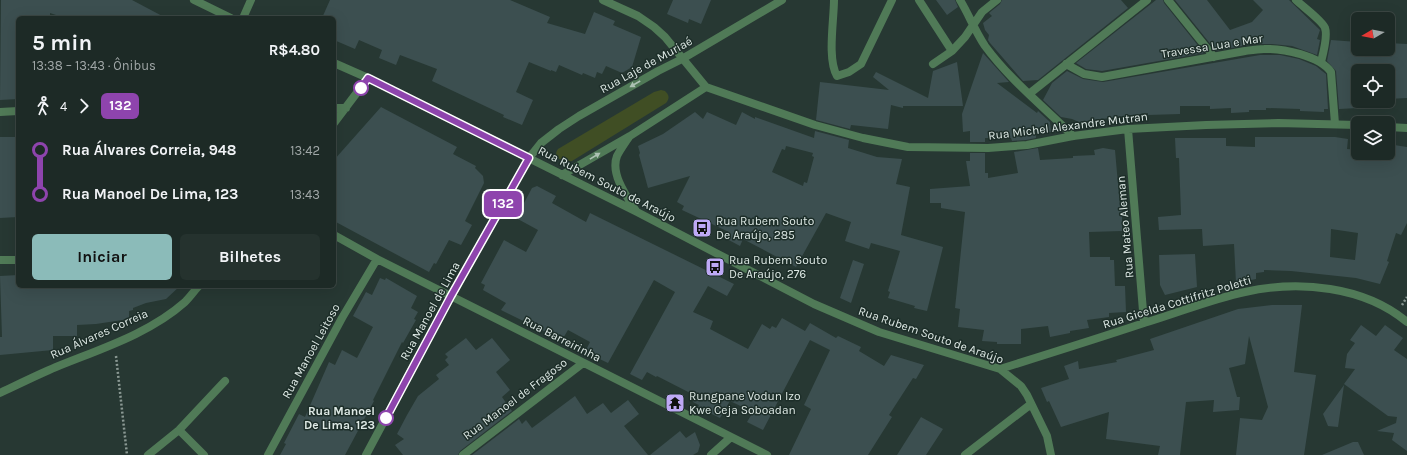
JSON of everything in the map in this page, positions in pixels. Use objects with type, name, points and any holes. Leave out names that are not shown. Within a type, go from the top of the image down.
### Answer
[{"type":"street","points":[[194,0],[227,16]]},
{"type":"street","points":[[244,16],[251,0]]},
{"type":"street","points":[[562,175],[630,136],[706,87],[665,37],[654,27],[638,16],[603,0]]},
{"type":"street","name":"Rua Laje de Muriaé","points":[[529,158],[541,143],[559,129],[782,0]]},
{"type":"street","points":[[834,0],[832,55],[837,76],[858,67],[863,62],[875,32],[892,0]]},
{"type":"street","points":[[919,0],[952,51]]},
{"type":"street","points":[[960,0],[973,27],[997,61],[1073,136]]},
{"type":"street","points":[[933,64],[952,51],[973,27],[982,12],[997,0]]},
{"type":"street","points":[[1029,94],[1148,0]]},
{"type":"street","points":[[1168,0],[1214,57]]},
{"type":"street","points":[[1296,0],[1326,28],[1322,62],[1331,72],[1335,124]]},
{"type":"street","name":"Travessa Lua e Mar","points":[[1066,64],[1084,74],[1102,76],[1265,49],[1290,51],[1322,62]]},
{"type":"street","name":"Rua Rubem Souto de Araújo","points":[[336,64],[368,78],[637,212],[842,317],[880,332],[1000,370],[1021,386],[1032,404],[1046,436],[1051,455]]},
{"type":"street","points":[[336,120],[368,78]]},
{"type":"street","name":"Rua Michel Alexandre Mutran","points":[[706,87],[815,125],[863,138],[908,147],[988,148],[1027,145],[1073,136],[1128,129],[1278,122],[1351,125]]},
{"type":"street","points":[[336,108],[346,108]]},
{"type":"street","points":[[0,112],[16,111]]},
{"type":"street","points":[[1395,127],[1407,128]]},
{"type":"street","name":"Rua Mateo Aleman","points":[[1128,129],[1144,324]]},
{"type":"street","points":[[630,136],[617,157],[616,166],[621,187],[637,212]]},
{"type":"street","name":"Rua Manoel de Lima","points":[[366,455],[451,296],[529,158]]},
{"type":"street","name":"Rua Barreirinha","points":[[336,236],[377,259],[768,455]]},
{"type":"street","name":"Rua Manoel Leitoso","points":[[268,455],[342,318],[377,259]]},
{"type":"street","points":[[0,260],[16,260]]},
{"type":"street","name":"Rua Gicelda Cottifritz Poletti","points":[[1000,370],[1222,298],[1264,289],[1289,287],[1318,288],[1341,291],[1362,297],[1397,314],[1407,322]]},
{"type":"street","name":"Rua Álvares Correia","points":[[0,392],[114,343],[166,317],[185,302],[197,288]]},
{"type":"street","name":"Rua Manoel de Fragoso","points":[[463,455],[583,363]]},
{"type":"street","points":[[148,455],[179,430],[225,381]]},
{"type":"street","points":[[965,455],[1032,404]]},
{"type":"street","points":[[179,430],[204,455]]},
{"type":"street","points":[[711,455],[730,437]]},
{"type":"path","points":[[114,343],[127,455]]},
{"type":"green space","points":[[661,90],[665,91],[668,95],[668,100],[666,103],[572,161],[560,159],[556,155],[558,149],[654,92]]},
{"type":"building","points":[[1,0],[132,0],[162,16],[59,16],[50,13],[50,16],[16,16],[16,99],[0,100]]},
{"type":"building","points":[[330,0],[510,0],[550,17],[547,23],[585,34],[594,12],[615,21],[613,25],[641,37],[632,67],[622,73],[606,66],[602,74],[597,72],[595,78],[583,73],[582,75],[559,65],[556,72],[529,62],[516,92],[533,100],[522,125],[432,81],[437,69],[400,55],[396,65],[379,58],[382,50],[359,40],[355,49],[336,41],[336,16],[323,16]]},
{"type":"building","points":[[673,0],[711,0],[701,24],[689,19],[688,23],[667,14]]},
{"type":"building","points":[[936,0],[955,0],[958,7],[947,15]]},
{"type":"building","points":[[1002,0],[1121,0],[1128,8],[1038,80],[1023,81],[990,43],[988,40],[989,35],[985,30],[983,23],[992,16],[989,13],[1000,4]]},
{"type":"building","points":[[1156,0],[1163,0],[1204,53],[1102,71],[1086,69],[1076,63]]},
{"type":"building","points":[[1175,0],[1207,0],[1230,30],[1252,22],[1263,10],[1253,0],[1289,0],[1320,30],[1317,39],[1320,40],[1317,55],[1292,46],[1272,44],[1252,44],[1216,51]]},
{"type":"building","points":[[1331,40],[1351,41],[1351,56],[1395,56],[1395,43],[1407,44],[1407,98],[1395,99],[1395,64],[1351,64],[1351,108],[1358,108],[1339,109],[1336,71],[1327,61]]},
{"type":"building","points":[[983,53],[1009,82],[997,83],[1037,113],[1038,111],[1050,122],[1051,132],[1036,134],[1036,138],[1026,140],[1012,141],[1011,138],[985,138],[985,142],[970,142],[970,131],[963,132],[962,114]]},
{"type":"building","points":[[1260,55],[1280,55],[1299,59],[1316,66],[1326,74],[1328,109],[1324,109],[1324,112],[1300,111],[1300,109],[1266,108],[1266,110],[1249,110],[1249,112],[1231,113],[1231,108],[1210,109],[1210,106],[1180,106],[1180,114],[1148,115],[1148,113],[1079,122],[1061,117],[1043,100],[1052,83],[1067,71],[1083,79],[1103,82]]},
{"type":"building","points":[[957,62],[963,106],[903,106],[903,108],[891,105],[888,129],[851,125],[850,129],[816,120],[820,82],[889,90],[873,77],[876,72],[928,98],[933,71]]},
{"type":"building","points":[[381,107],[457,147],[453,154],[476,166],[475,168],[483,176],[484,183],[465,221],[472,225],[461,245],[449,240],[436,264],[434,263],[429,272],[336,222],[336,158]]},
{"type":"building","points":[[695,112],[703,119],[707,112],[736,125],[742,112],[755,119],[755,117],[814,138],[815,131],[849,140],[848,148],[877,157],[902,159],[896,184],[910,187],[901,235],[943,247],[927,311],[914,308],[915,306],[888,298],[890,292],[888,291],[900,251],[871,243],[869,249],[845,241],[851,222],[826,213],[796,267],[743,239],[740,246],[725,238],[729,232],[682,210],[684,206],[677,202],[690,176],[648,188],[638,146],[663,134]],"holes":[[[786,146],[813,153],[812,156],[814,157],[807,183],[804,182],[803,186],[772,172],[782,149],[785,150]]]},
{"type":"building","points":[[0,137],[16,137],[16,217],[0,218]]},
{"type":"building","points":[[1255,137],[1335,137],[1348,139],[1347,149],[1351,149],[1351,160],[1395,160],[1395,145],[1407,147],[1407,223],[1401,235],[1396,233],[1387,261],[1389,262],[1380,284],[1356,278],[1291,271],[1264,270],[1264,272],[1256,273],[1256,279],[1236,283],[1234,244],[1203,246],[1202,229],[1159,230],[1158,217],[1181,215],[1179,158],[1176,158],[1175,138],[1226,138],[1226,146],[1255,147]],"holes":[[[1331,229],[1358,233],[1355,260],[1330,257]]]},
{"type":"building","points":[[1038,148],[1040,160],[1095,155],[1094,150],[1103,148],[1115,150],[1120,207],[1122,206],[1122,231],[1089,232],[1090,257],[1110,257],[1110,260],[1114,260],[1115,286],[1125,286],[1126,312],[1109,313],[1109,317],[1087,320],[1089,328],[1070,331],[1070,333],[1050,337],[1048,326],[1021,329],[1021,344],[997,344],[997,342],[982,341],[984,330],[958,327],[960,309],[955,308],[965,212],[941,208],[941,203],[930,203],[930,189],[970,186],[966,161],[970,161],[970,153],[985,153],[985,173],[988,173],[988,178],[1018,173],[1014,152]]},
{"type":"building","points":[[537,186],[556,196],[552,203],[586,222],[590,213],[734,284],[727,296],[708,286],[693,312],[713,321],[710,329],[748,349],[762,324],[770,329],[772,326],[776,328],[782,318],[805,331],[810,323],[836,338],[838,336],[861,347],[859,351],[884,366],[891,355],[924,365],[916,379],[913,378],[889,415],[892,417],[868,455],[789,455],[811,409],[804,405],[830,350],[810,340],[763,430],[747,422],[753,412],[730,401],[720,418],[698,407],[699,405],[693,402],[696,396],[657,376],[656,377],[647,372],[642,380],[630,374],[675,292],[654,280],[608,363],[585,352],[590,342],[568,330],[562,340],[501,310],[506,303],[483,290],[485,285],[481,283],[504,240],[526,252],[538,230],[516,218],[532,188]]},
{"type":"building","points":[[1195,254],[1197,287],[1165,295],[1160,285],[1159,255]]},
{"type":"building","points":[[853,260],[864,264],[851,303],[840,298]]},
{"type":"building","points":[[16,275],[16,288],[178,288],[166,299],[146,303],[133,308],[133,310],[129,311],[129,319],[77,325],[77,336],[53,336],[53,350],[0,355],[0,337],[2,337],[0,276]]},
{"type":"building","points":[[380,278],[385,280],[386,278],[417,296],[411,308],[418,312],[414,319],[416,320],[403,343],[402,342],[373,400],[374,401],[345,455],[280,455],[286,444],[284,443],[299,414],[305,417],[329,362],[335,365],[342,350],[357,358],[373,327],[353,316],[366,292],[372,295]]},
{"type":"building","points":[[1272,305],[1302,305],[1294,372],[1316,375],[1304,455],[1236,455],[1240,418],[1262,420],[1268,407],[1249,336],[1245,364],[1229,368],[1237,397],[1240,397],[1239,410],[1213,412],[1214,400],[1186,402],[1180,455],[1158,455],[1160,446],[1106,439],[1109,412],[1061,427],[1041,388],[1069,379],[1064,366],[1078,361],[1079,369],[1117,362],[1116,360],[1154,350],[1150,339],[1238,309]]},
{"type":"building","points":[[1361,325],[1376,336],[1385,325],[1403,338],[1394,350],[1407,359],[1407,451],[1392,440],[1394,433],[1377,431],[1396,423],[1397,417],[1388,416],[1344,384],[1355,369],[1345,368],[1347,354],[1355,343],[1350,340]]},
{"type":"building","points":[[466,338],[476,350],[492,338],[510,360],[496,372],[510,390],[502,397],[512,411],[460,451],[458,455],[403,455],[395,445],[404,439],[397,434],[407,415],[418,396],[439,379],[436,375],[449,365],[445,360],[448,357],[445,354]]},
{"type":"building","points":[[1344,385],[1338,427],[1328,426],[1323,414]]},
{"type":"building","points":[[575,396],[587,414],[603,403],[611,413],[628,400],[639,414],[624,426],[648,455],[472,455],[519,419],[522,424],[526,420],[532,428]]},
{"type":"building","points":[[921,417],[943,429],[926,455],[897,455]]},
{"type":"building","points":[[680,431],[686,438],[695,432],[700,445],[698,452],[693,455],[650,455]]},
{"type":"building","points":[[1353,442],[1358,442],[1364,455],[1322,455]]},
{"type":"bus line","name":"132","points":[[361,88],[368,78],[529,158],[451,296],[386,418]]},
{"type":"place","name":"Rua Rubem Souto De Araújo, 285","points":[[702,228]]},
{"type":"place","name":"Rua Rubem Souto De Araújo, 276","points":[[715,267]]},
{"type":"place","name":"Rungpane Vodun Izo Kwe Ceja Soboadan","points":[[675,403]]},
{"type":"place","name":"Rua Manoel De Lima, 123","points":[[386,418]]}]
